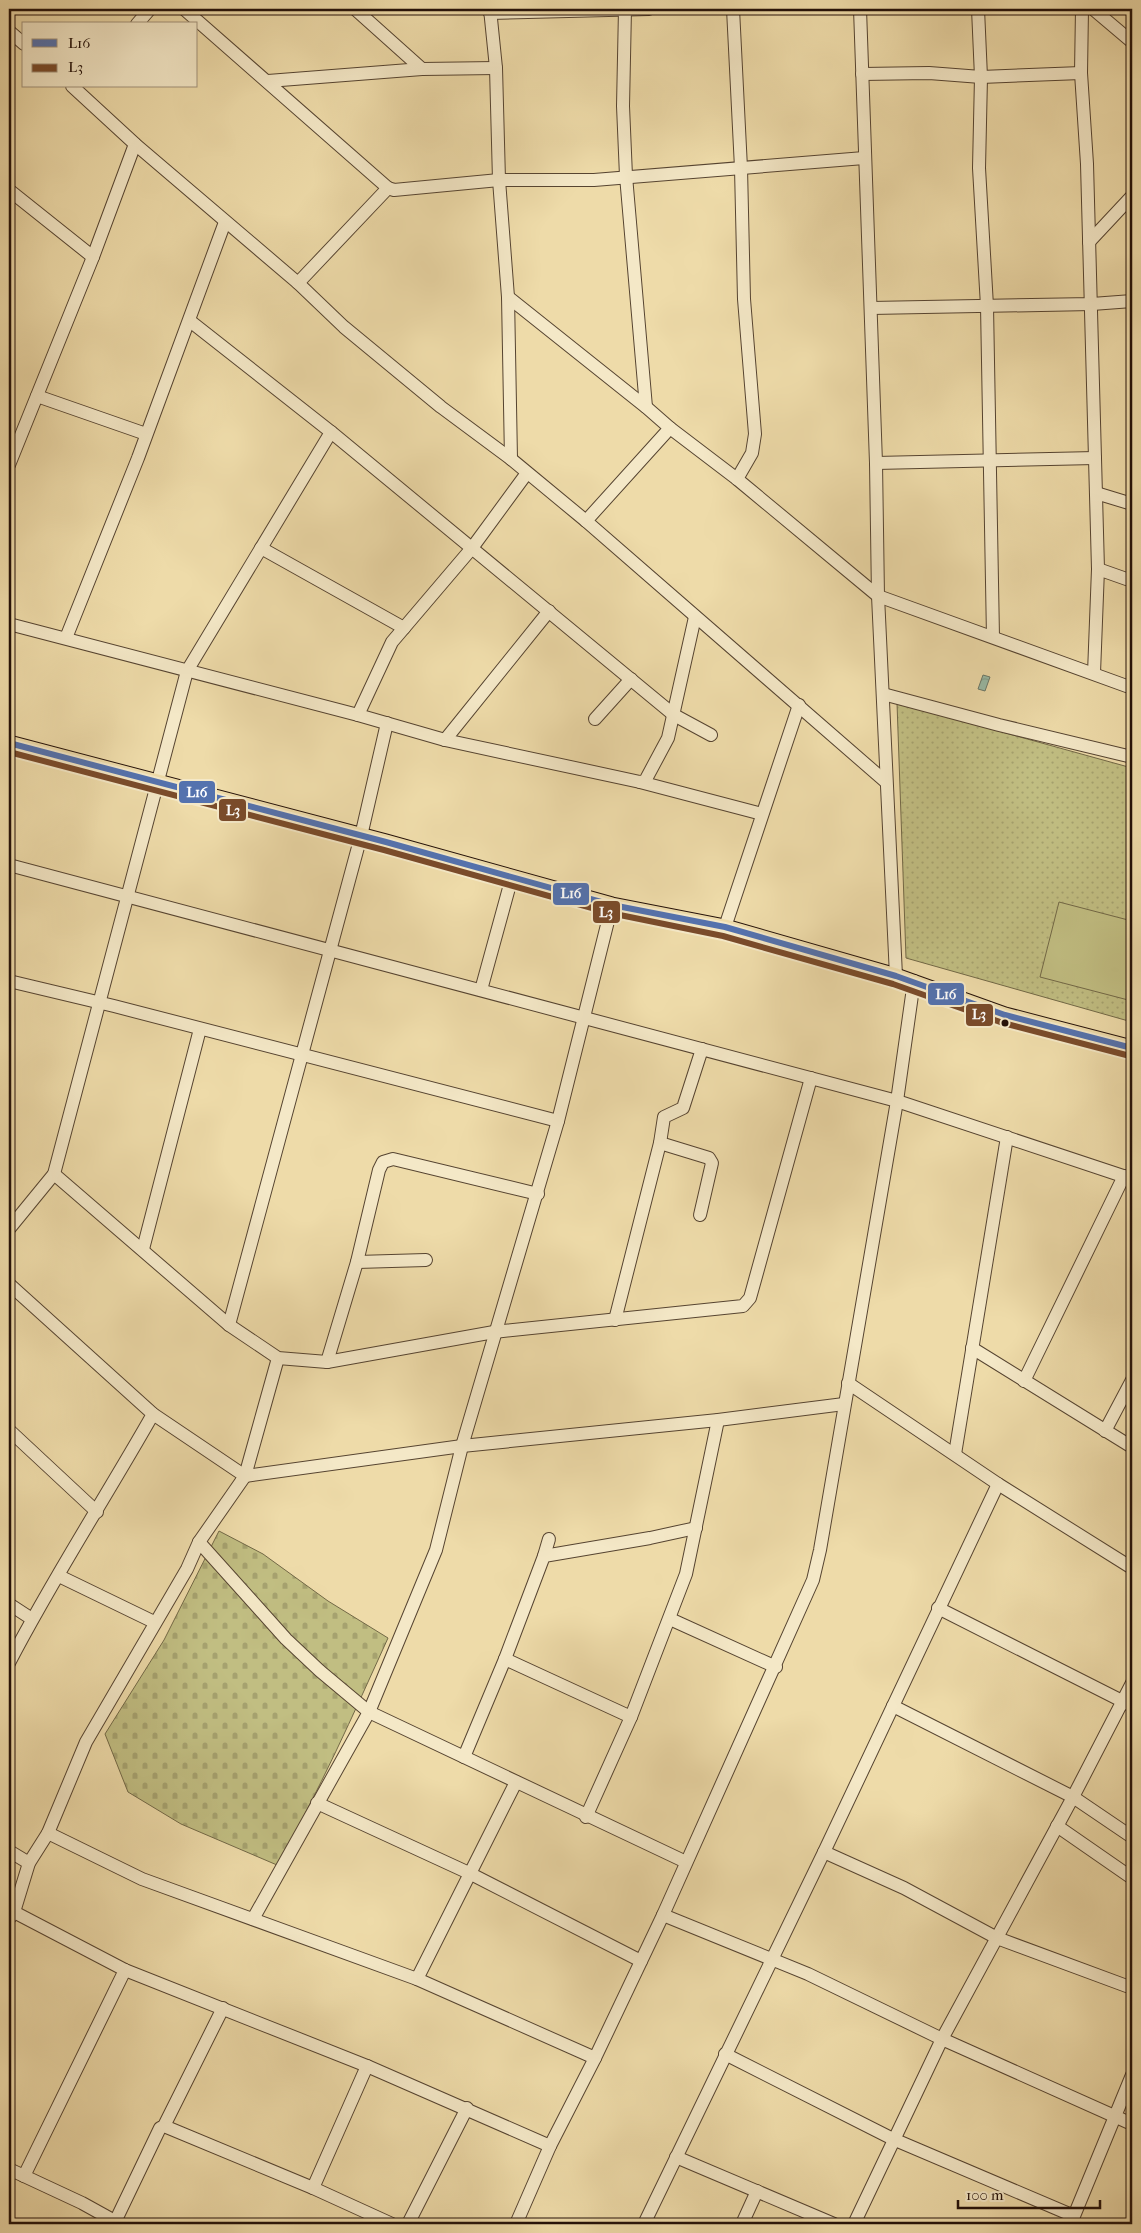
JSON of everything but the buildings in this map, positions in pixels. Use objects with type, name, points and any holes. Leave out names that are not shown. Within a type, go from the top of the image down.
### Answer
[{"type":"main road","points":[[9,743],[361,836],[612,905],[725,928],[896,976],[1005,1015],[1132,1048]]},
{"type":"street","points":[[139,22],[150,9]]},
{"type":"street","points":[[184,9],[388,188],[394,190],[499,180],[594,180],[864,158]]},
{"type":"street","points":[[355,9],[422,70]]},
{"type":"street","points":[[625,9],[623,106],[626,176],[646,407]]},
{"type":"street","points":[[511,459],[508,297],[499,180],[496,68],[490,11],[649,9]]},
{"type":"street","points":[[733,9],[741,168],[744,300],[755,442],[752,452],[737,479]]},
{"type":"street","points":[[860,9],[876,463],[878,596],[896,976]]},
{"type":"street","points":[[978,9],[981,77],[979,168],[987,306],[993,637]]},
{"type":"street","points":[[1082,9],[1081,73],[1092,304],[1098,569],[1094,673]]},
{"type":"street","points":[[1093,9],[1132,42]]},
{"type":"street","points":[[9,31],[22,42]]},
{"type":"street","points":[[268,81],[422,70],[496,68]]},
{"type":"street","points":[[862,74],[929,73],[981,77],[1081,73]]},
{"type":"street","points":[[77,88],[135,144],[298,283],[365,345],[441,407],[511,459],[586,521],[694,617],[799,705],[886,782]]},
{"type":"street","points":[[9,465],[93,257],[135,144]]},
{"type":"street","points":[[298,283],[388,188]]},
{"type":"street","points":[[9,190],[93,257]]},
{"type":"street","points":[[1089,242],[1132,196]]},
{"type":"street","points":[[66,638],[190,321],[225,222]]},
{"type":"street","points":[[508,297],[670,428],[737,479],[878,596],[1132,688]]},
{"type":"street","points":[[871,308],[1092,304],[1132,301]]},
{"type":"street","points":[[190,321],[330,432],[674,715],[711,735]]},
{"type":"street","points":[[37,396],[146,434]]},
{"type":"street","points":[[586,521],[670,428]]},
{"type":"street","points":[[9,1229],[54,1174],[129,897],[187,671],[330,432]]},
{"type":"street","points":[[876,463],[1095,458]]},
{"type":"street","points":[[358,715],[392,642],[472,548],[527,474]]},
{"type":"street","points":[[1096,493],[1132,504]]},
{"type":"street","points":[[261,548],[404,628]]},
{"type":"street","points":[[1098,569],[1132,581]]},
{"type":"street","points":[[446,740],[549,612]]},
{"type":"street","points":[[640,782],[645,781],[663,749],[674,715],[694,617]]},
{"type":"street","points":[[9,624],[358,715],[446,740],[640,782],[762,814]]},
{"type":"street","points":[[595,719],[631,679]]},
{"type":"street","points":[[883,694],[999,725],[1132,757]]},
{"type":"street","points":[[725,928],[799,705]]},
{"type":"street","points":[[230,1325],[331,952],[387,724]]},
{"type":"street","points":[[9,865],[897,1101],[1128,1177],[1024,1381]]},
{"type":"street","points":[[481,990],[512,877]]},
{"type":"street","points":[[253,1919],[369,1712],[436,1550],[462,1446],[481,1386],[494,1332],[538,1194],[558,1121],[612,905]]},
{"type":"street","points":[[9,981],[558,1121]]},
{"type":"street","points":[[516,2224],[550,2146],[595,2058],[663,1915],[776,1667],[813,1580],[820,1550],[897,1101],[914,982]]},
{"type":"street","points":[[143,1249],[200,1029]]},
{"type":"street","points":[[615,1320],[660,1143],[664,1117],[682,1108],[702,1049]]},
{"type":"street","points":[[54,1174],[230,1325],[278,1358],[327,1362],[494,1332],[743,1306],[747,1303],[811,1078]]},
{"type":"street","points":[[955,1454],[1008,1137]]},
{"type":"street","points":[[660,1143],[709,1158],[712,1163],[700,1215]]},
{"type":"street","points":[[327,1362],[357,1262],[379,1170],[384,1162],[393,1160],[538,1194]]},
{"type":"street","points":[[357,1262],[426,1260]]},
{"type":"street","points":[[9,1284],[153,1414],[245,1476],[462,1446],[718,1420],[844,1404]]},
{"type":"street","points":[[972,1348],[1132,1447]]},
{"type":"street","points":[[278,1358],[245,1476],[199,1542],[187,1569],[154,1622],[86,1742],[48,1833],[29,1864],[12,1916],[125,1970],[367,2066],[467,2108],[550,2146]]},
{"type":"street","points":[[1105,1431],[1132,1380]]},
{"type":"street","points":[[848,1383],[998,1484],[1132,1568]]},
{"type":"street","points":[[9,1662],[32,1619],[97,1512],[153,1414]]},
{"type":"street","points":[[586,1817],[631,1717],[686,1574],[718,1420]]},
{"type":"street","points":[[9,1430],[97,1512]]},
{"type":"street","points":[[644,2224],[771,1958],[824,1852],[998,1484]]},
{"type":"street","points":[[544,1556],[650,1538],[696,1528]]},
{"type":"street","points":[[464,1757],[505,1659],[550,1539]]},
{"type":"street","points":[[199,1542],[286,1638],[320,1671],[369,1712],[586,1817],[686,1862]]},
{"type":"street","points":[[59,1576],[154,1622]]},
{"type":"street","points":[[9,1604],[32,1619]]},
{"type":"street","points":[[938,1608],[1128,1704]]},
{"type":"street","points":[[670,1619],[776,1667]]},
{"type":"street","points":[[505,1659],[631,1717]]},
{"type":"street","points":[[854,2224],[942,2039],[1057,1826],[1128,1704],[1132,1682]]},
{"type":"street","points":[[893,1706],[1074,1797],[1132,1837]]},
{"type":"street","points":[[417,1979],[516,1782]]},
{"type":"street","points":[[317,1803],[469,1873],[641,1961]]},
{"type":"street","points":[[1057,1826],[1132,1878]]},
{"type":"street","points":[[48,1833],[142,1879],[417,1979],[595,2058]]},
{"type":"street","points":[[9,1850],[29,1864]]},
{"type":"street","points":[[824,1852],[904,1888],[997,1938],[1132,1988]]},
{"type":"street","points":[[663,1915],[771,1958],[942,2039],[1132,2124]]},
{"type":"street","points":[[24,2176],[125,1970]]},
{"type":"street","points":[[9,2169],[82,2203],[117,2224],[160,2128],[164,2126],[223,2008]]},
{"type":"street","points":[[725,2054],[893,2139],[1072,2220],[1132,2076]]},
{"type":"street","points":[[313,2188],[367,2066]]},
{"type":"street","points":[[408,2224],[467,2108]]},
{"type":"street","points":[[164,2126],[313,2188],[392,2224]]},
{"type":"street","points":[[676,2157],[834,2224]]},
{"type":"street","points":[[742,2224],[757,2191]]},
{"type":"green space","points":[[897,703],[1132,768],[1132,1022],[906,958]]},
{"type":"green space","points":[[1059,902],[1132,921],[1132,1001],[1040,977]]},
{"type":"green space","points":[[219,1531],[263,1554],[328,1601],[388,1638],[349,1724],[277,1865],[181,1824],[128,1792],[105,1734],[164,1640]]},
{"type":"water","points":[[983,675],[990,677],[985,691],[978,689]]},
{"type":"transit line","name":"L16","points":[[9,743],[386,842],[612,905],[725,927],[896,976],[1005,1015],[1132,1048]]},
{"type":"transit line","name":"L3","points":[[9,752],[384,850],[610,913],[723,936],[893,984],[1003,1023],[1130,1056]]}]
